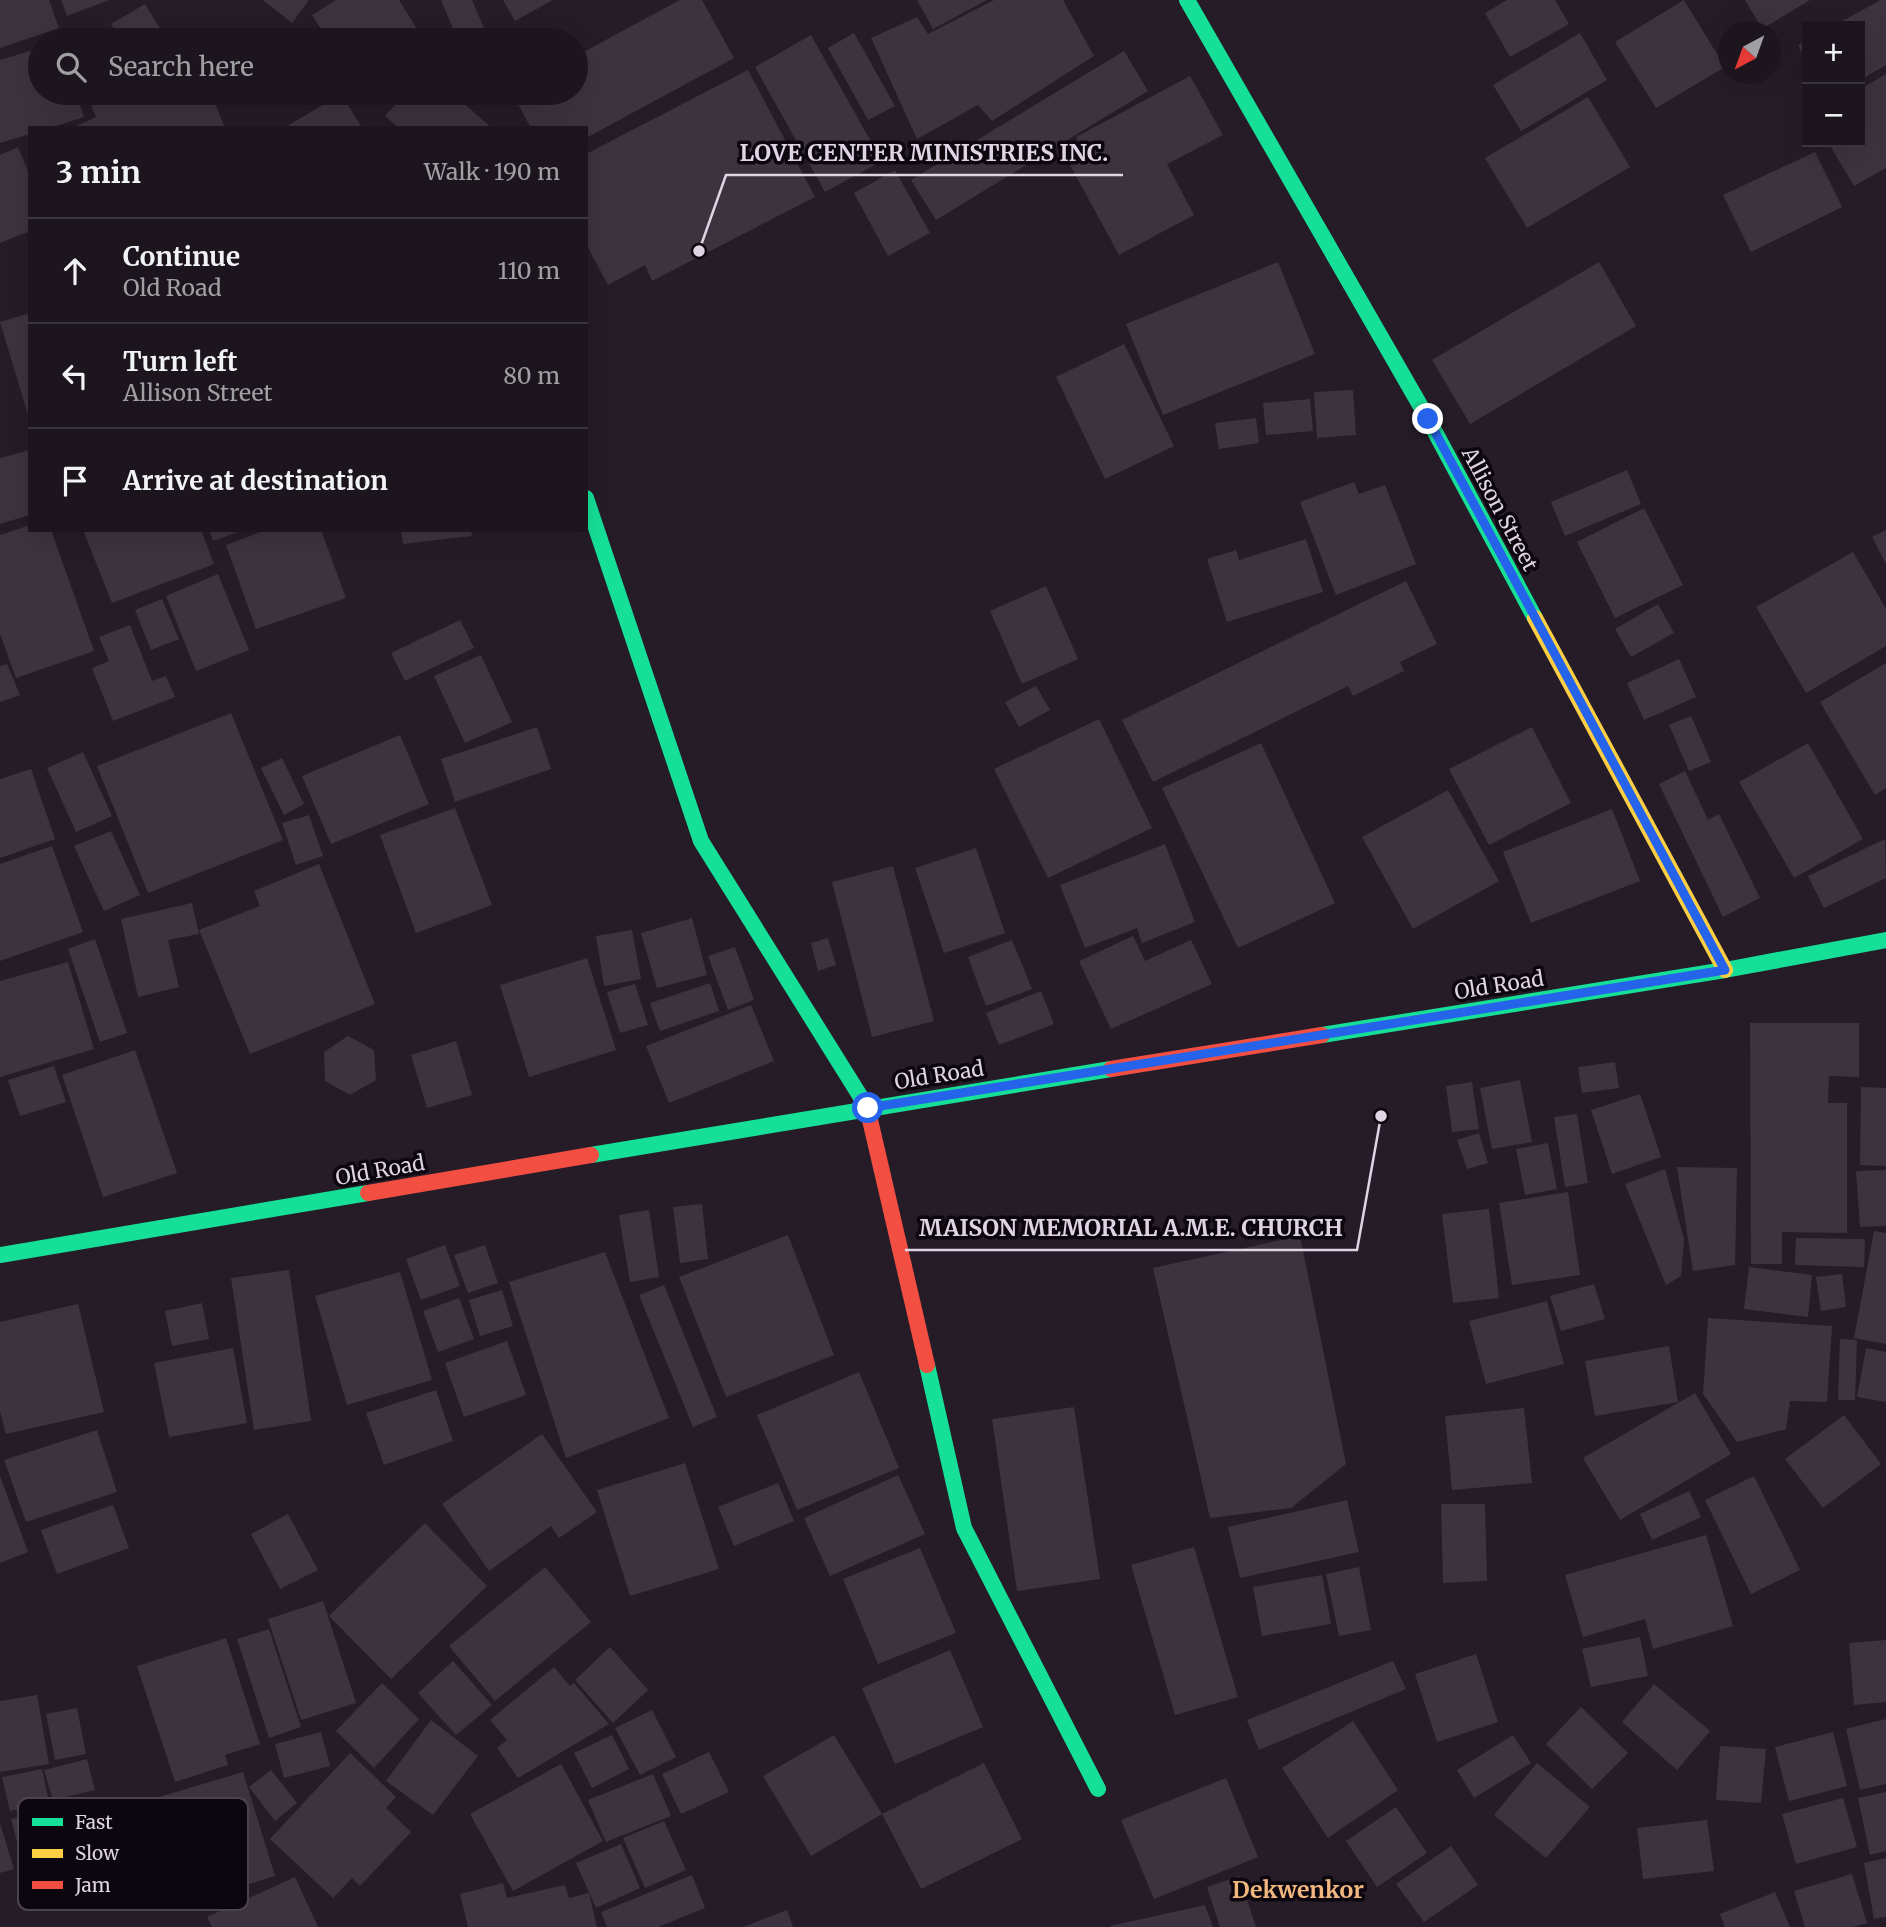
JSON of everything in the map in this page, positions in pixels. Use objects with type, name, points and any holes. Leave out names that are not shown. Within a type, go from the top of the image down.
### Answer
[{"type":"street","name":"Allison Street","points":[[1187,0],[1428,419],[1725,970]]},
{"type":"street","points":[[588,504],[701,841],[868,1108],[964,1528],[1098,1789]]},
{"type":"street","name":"Old Road","points":[[0,1255],[868,1108],[1725,970],[1886,940]]},
{"type":"building","points":[[0,0],[49,0],[59,28],[28,28],[28,39],[0,48]]},
{"type":"building","points":[[61,0],[109,0],[67,16]]},
{"type":"building","points":[[263,0],[309,0],[292,23]]},
{"type":"building","points":[[336,0],[399,0],[416,28],[320,28],[312,15]]},
{"type":"building","points":[[441,0],[472,0],[484,28],[453,28]]},
{"type":"building","points":[[503,0],[553,0],[515,21]]},
{"type":"building","points":[[680,0],[702,0],[734,58],[588,137],[588,126],[530,126],[519,105],[588,105],[588,50]]},
{"type":"building","points":[[917,0],[987,0],[933,29]]},
{"type":"building","points":[[994,0],[1063,0],[1094,56],[992,121],[978,105],[917,139],[871,38],[917,17],[928,34]]},
{"type":"building","points":[[1507,0],[1555,0],[1569,24],[1510,57],[1485,13]]},
{"type":"building","points":[[1684,0],[1718,56],[1718,71],[1656,108],[1615,42]]},
{"type":"building","points":[[1745,0],[1810,0],[1775,21],[1757,21]]},
{"type":"building","points":[[1881,0],[1886,0],[1886,65],[1865,77],[1865,21],[1842,21]]},
{"type":"building","points":[[145,4],[160,28],[114,28],[111,24]]},
{"type":"building","points":[[854,33],[895,106],[868,120],[828,48]]},
{"type":"building","points":[[1580,33],[1607,80],[1521,131],[1493,85]]},
{"type":"building","points":[[811,35],[882,161],[825,192],[755,67]]},
{"type":"building","points":[[1124,51],[1148,91],[936,220],[911,180]]},
{"type":"building","points":[[28,52],[28,105],[80,105],[84,117],[56,126],[28,126],[28,135],[0,143],[0,60]]},
{"type":"building","points":[[748,70],[815,197],[652,281],[645,265],[608,285],[588,248],[588,153]]},
{"type":"building","points":[[1886,74],[1886,168],[1854,186],[1831,147],[1865,147],[1865,86]]},
{"type":"building","points":[[1190,76],[1223,135],[1167,164],[1194,215],[1119,255],[1063,152],[1079,143],[1076,137]]},
{"type":"building","points":[[1588,97],[1630,167],[1527,228],[1485,158]]},
{"type":"building","points":[[91,105],[216,105],[224,126],[76,126],[96,117]]},
{"type":"building","points":[[323,105],[348,105],[361,126],[287,126]]},
{"type":"building","points":[[395,105],[466,105],[490,126],[397,126],[385,116]]},
{"type":"building","points":[[18,147],[28,171],[28,232],[0,243],[0,155]]},
{"type":"building","points":[[1815,152],[1842,207],[1751,252],[1723,195]]},
{"type":"building","points":[[895,170],[930,233],[888,256],[854,193]]},
{"type":"building","points":[[1278,262],[1315,354],[1163,415],[1126,324]]},
{"type":"building","points":[[1599,262],[1636,326],[1470,424],[1432,360]]},
{"type":"building","points":[[28,314],[28,415],[0,322]]},
{"type":"building","points":[[1124,344],[1174,446],[1105,479],[1056,377]]},
{"type":"building","points":[[1353,390],[1356,435],[1317,438],[1314,392]]},
{"type":"building","points":[[1310,399],[1313,431],[1266,435],[1263,403]]},
{"type":"building","points":[[1256,418],[1259,443],[1219,449],[1215,423]]},
{"type":"building","points":[[28,451],[28,516],[0,524],[0,458]]},
{"type":"building","points":[[1627,470],[1641,504],[1565,536],[1551,502]]},
{"type":"building","points":[[1354,482],[1359,494],[1385,485],[1416,564],[1336,595],[1300,502]]},
{"type":"building","points":[[1644,508],[1683,585],[1615,618],[1577,542]]},
{"type":"building","points":[[28,526],[28,532],[52,532],[94,651],[16,678],[0,634],[0,535]]},
{"type":"building","points":[[1886,530],[1886,564],[1872,537]]},
{"type":"building","points":[[84,532],[202,532],[214,564],[112,603]]},
{"type":"building","points":[[210,532],[238,532],[213,541]]},
{"type":"building","points":[[261,532],[322,532],[346,598],[256,629],[226,545]]},
{"type":"building","points":[[401,532],[471,532],[472,536],[403,544]]},
{"type":"building","points":[[1306,539],[1323,592],[1227,622],[1207,559],[1236,550],[1239,560]]},
{"type":"building","points":[[1853,552],[1886,609],[1886,646],[1806,693],[1756,607]]},
{"type":"building","points":[[218,574],[249,650],[196,671],[166,596]]},
{"type":"building","points":[[1406,581],[1437,644],[1400,662],[1404,671],[1353,696],[1348,686],[1153,782],[1122,720]]},
{"type":"building","points":[[1046,586],[1078,659],[1022,684],[990,611]]},
{"type":"building","points":[[162,599],[179,639],[151,650],[135,610]]},
{"type":"building","points":[[1658,604],[1674,633],[1631,657],[1615,629]]},
{"type":"building","points":[[460,620],[474,648],[405,681],[391,653]]},
{"type":"building","points":[[130,625],[152,681],[166,676],[175,697],[113,721],[92,668],[109,661],[99,637]]},
{"type":"building","points":[[481,655],[512,722],[465,743],[434,676]]},
{"type":"building","points":[[1679,659],[1696,697],[1644,720],[1627,683]]},
{"type":"building","points":[[1886,663],[1886,788],[1875,795],[1820,702]]},
{"type":"building","points":[[7,664],[20,695],[0,702],[0,666]]},
{"type":"building","points":[[1036,686],[1050,710],[1019,727],[1005,702]]},
{"type":"building","points":[[231,713],[283,840],[148,893],[97,766]]},
{"type":"building","points":[[1691,716],[1711,762],[1689,771],[1669,725]]},
{"type":"building","points":[[1099,719],[1152,828],[1048,878],[994,769]]},
{"type":"building","points":[[537,727],[551,769],[455,802],[441,759]]},
{"type":"building","points":[[1532,727],[1571,803],[1489,845],[1449,769]]},
{"type":"building","points":[[400,735],[429,804],[331,844],[302,776]]},
{"type":"building","points":[[1261,743],[1335,903],[1238,948],[1162,788]]},
{"type":"building","points":[[1808,743],[1863,839],[1794,878],[1739,782]]},
{"type":"building","points":[[83,752],[112,816],[76,832],[47,768]]},
{"type":"building","points":[[282,758],[304,804],[284,815],[261,768]]},
{"type":"building","points":[[31,769],[55,839],[0,858],[0,779]]},
{"type":"building","points":[[1685,771],[1708,820],[1719,814],[1760,898],[1723,917],[1659,784]]},
{"type":"building","points":[[1448,790],[1499,881],[1413,929],[1362,837]]},
{"type":"building","points":[[455,808],[492,905],[416,933],[380,835]]},
{"type":"building","points":[[1612,809],[1640,881],[1531,923],[1503,852]]},
{"type":"building","points":[[309,815],[323,856],[296,865],[282,823]]},
{"type":"building","points":[[111,831],[140,895],[104,911],[74,846]]},
{"type":"building","points":[[1885,839],[1886,878],[1824,908],[1808,876]]},
{"type":"building","points":[[1165,844],[1195,922],[1142,943],[1137,928],[1085,948],[1060,885]]},
{"type":"building","points":[[52,846],[83,932],[0,961],[0,864]]},
{"type":"building","points":[[976,848],[1005,933],[944,953],[915,868]]},
{"type":"building","points":[[319,864],[375,1004],[250,1054],[199,930],[260,906],[254,891]]},
{"type":"building","points":[[893,866],[934,1021],[872,1037],[832,882]]},
{"type":"building","points":[[192,903],[199,934],[168,940],[179,987],[138,997],[121,919]]},
{"type":"building","points":[[692,918],[707,975],[657,988],[641,933]]},
{"type":"building","points":[[632,930],[641,979],[604,986],[596,936]]},
{"type":"building","points":[[1133,936],[1145,961],[1191,940],[1212,984],[1111,1029],[1079,961]]},
{"type":"building","points":[[828,938],[836,965],[818,971],[811,943]]},
{"type":"building","points":[[95,939],[127,1033],[100,1042],[68,949]]},
{"type":"building","points":[[1012,940],[1032,989],[986,1006],[968,957]]},
{"type":"building","points":[[735,947],[754,1000],[728,1010],[708,956]]},
{"type":"building","points":[[587,958],[616,1050],[529,1077],[500,985]]},
{"type":"building","points":[[68,962],[94,1049],[0,1077],[0,981]]},
{"type":"building","points":[[710,983],[719,1011],[660,1031],[650,1003]]},
{"type":"building","points":[[635,984],[648,1025],[620,1033],[607,992]]},
{"type":"building","points":[[1041,991],[1054,1024],[999,1045],[986,1013]]},
{"type":"building","points":[[751,1005],[774,1061],[669,1103],[646,1046]]},
{"type":"building","points":[[1750,1023],[1859,1023],[1859,1077],[1829,1076],[1828,1103],[1847,1103],[1847,1233],[1782,1232],[1782,1264],[1751,1264]]},
{"type":"building","points":[[348,1036],[374,1050],[376,1080],[350,1095],[325,1081],[324,1052]]},
{"type":"building","points":[[456,1041],[472,1095],[427,1108],[411,1055]]},
{"type":"building","points":[[135,1050],[177,1173],[103,1197],[62,1075]]},
{"type":"building","points":[[1615,1062],[1619,1088],[1582,1093],[1578,1067]]},
{"type":"building","points":[[54,1066],[66,1102],[20,1116],[8,1080]]},
{"type":"building","points":[[1520,1080],[1532,1142],[1492,1149],[1480,1088]]},
{"type":"building","points":[[1472,1082],[1479,1129],[1452,1132],[1446,1086]]},
{"type":"building","points":[[1861,1087],[1886,1088],[1886,1166],[1860,1165]]},
{"type":"building","points":[[1640,1094],[1661,1157],[1612,1174],[1591,1110]]},
{"type":"building","points":[[1577,1114],[1588,1183],[1565,1187],[1554,1117]]},
{"type":"building","points":[[1479,1133],[1488,1163],[1467,1169],[1457,1140]]},
{"type":"building","points":[[1548,1143],[1557,1189],[1525,1195],[1516,1149]]},
{"type":"building","points":[[1677,1167],[1737,1168],[1735,1265],[1693,1271]]},
{"type":"building","points":[[1665,1169],[1684,1239],[1681,1276],[1666,1285],[1625,1184]]},
{"type":"building","points":[[1886,1170],[1886,1226],[1860,1227],[1856,1171]]},
{"type":"building","points":[[1568,1192],[1580,1275],[1512,1285],[1499,1203]]},
{"type":"building","points":[[702,1204],[708,1259],[680,1263],[673,1207]]},
{"type":"building","points":[[1489,1209],[1499,1298],[1453,1303],[1442,1214]]},
{"type":"building","points":[[649,1210],[659,1277],[630,1282],[619,1215]]},
{"type":"building","points":[[1874,1231],[1886,1233],[1886,1344],[1854,1338]]},
{"type":"building","points":[[788,1235],[834,1355],[726,1397],[679,1277]]},
{"type":"building","points":[[1300,1236],[1346,1464],[1291,1508],[1210,1518],[1153,1268]]},
{"type":"building","points":[[1796,1238],[1865,1239],[1864,1267],[1795,1265]]},
{"type":"building","points":[[445,1245],[460,1286],[421,1300],[406,1259]]},
{"type":"building","points":[[485,1245],[498,1283],[468,1293],[454,1255]]},
{"type":"building","points":[[605,1252],[669,1418],[566,1458],[509,1282]]},
{"type":"building","points":[[1749,1267],[1812,1275],[1808,1317],[1744,1309]]},
{"type":"building","points":[[289,1270],[311,1421],[254,1430],[231,1278]]},
{"type":"building","points":[[400,1272],[432,1380],[347,1405],[315,1296]]},
{"type":"building","points":[[1842,1274],[1846,1307],[1821,1311],[1816,1277]]},
{"type":"building","points":[[1594,1284],[1605,1319],[1561,1331],[1550,1296]]},
{"type":"building","points":[[664,1285],[717,1417],[693,1427],[639,1295]]},
{"type":"building","points":[[502,1290],[513,1326],[480,1336],[469,1300]]},
{"type":"building","points":[[459,1298],[474,1339],[438,1352],[423,1311]]},
{"type":"building","points":[[1547,1301],[1564,1364],[1486,1384],[1469,1321]]},
{"type":"building","points":[[202,1303],[209,1339],[172,1346],[165,1311]]},
{"type":"building","points":[[78,1304],[104,1412],[6,1434],[0,1411],[0,1322]]},
{"type":"building","points":[[1708,1318],[1832,1326],[1827,1402],[1790,1401],[1786,1429],[1737,1442],[1703,1394]]},
{"type":"building","points":[[1840,1339],[1857,1340],[1855,1400],[1838,1400]]},
{"type":"building","points":[[507,1341],[526,1395],[464,1417],[445,1363]]},
{"type":"building","points":[[1669,1346],[1678,1402],[1595,1416],[1585,1361]]},
{"type":"building","points":[[233,1348],[247,1423],[169,1437],[154,1363]]},
{"type":"building","points":[[1866,1348],[1886,1352],[1886,1402],[1857,1397]]},
{"type":"building","points":[[859,1372],[899,1468],[797,1510],[757,1415]]},
{"type":"building","points":[[436,1390],[453,1441],[384,1465],[366,1413]]},
{"type":"building","points":[[1695,1393],[1731,1454],[1620,1520],[1583,1458]]},
{"type":"building","points":[[1074,1407],[1100,1579],[1017,1591],[992,1419]]},
{"type":"building","points":[[1524,1408],[1532,1483],[1452,1490],[1445,1416]]},
{"type":"building","points":[[1844,1415],[1881,1464],[1823,1508],[1785,1459]]},
{"type":"building","points":[[97,1430],[117,1492],[26,1522],[4,1460]]},
{"type":"building","points":[[542,1434],[597,1512],[559,1538],[551,1526],[489,1571],[442,1504]]},
{"type":"building","points":[[685,1463],[719,1569],[630,1596],[597,1490]]},
{"type":"building","points":[[898,1475],[925,1534],[830,1576],[804,1518]]},
{"type":"building","points":[[0,1476],[28,1552],[0,1563]]},
{"type":"building","points":[[1754,1476],[1800,1570],[1751,1594],[1705,1500]]},
{"type":"building","points":[[778,1483],[794,1521],[734,1546],[718,1507]]},
{"type":"building","points":[[1689,1491],[1701,1517],[1652,1540],[1640,1514]]},
{"type":"building","points":[[1347,1500],[1359,1552],[1240,1578],[1228,1527]]},
{"type":"building","points":[[1441,1504],[1485,1504],[1487,1581],[1443,1583]]},
{"type":"building","points":[[113,1505],[129,1548],[57,1574],[41,1530]]},
{"type":"building","points":[[288,1514],[318,1570],[280,1589],[251,1534]]},
{"type":"building","points":[[425,1523],[487,1586],[391,1679],[329,1616]]},
{"type":"building","points":[[1706,1535],[1733,1626],[1653,1649],[1645,1619],[1583,1637],[1565,1575]]},
{"type":"building","points":[[1194,1547],[1238,1697],[1175,1715],[1131,1565]]},
{"type":"building","points":[[920,1548],[956,1633],[878,1664],[843,1579]]},
{"type":"building","points":[[545,1567],[591,1622],[495,1701],[449,1646]]},
{"type":"building","points":[[1359,1567],[1371,1630],[1339,1636],[1326,1574]]},
{"type":"building","points":[[1322,1575],[1331,1624],[1262,1636],[1253,1587]]},
{"type":"building","points":[[323,1601],[356,1703],[301,1720],[268,1619]]},
{"type":"building","points":[[269,1629],[301,1727],[269,1738],[237,1639]]},
{"type":"building","points":[[1640,1637],[1648,1676],[1591,1687],[1582,1649]]},
{"type":"building","points":[[226,1638],[260,1744],[225,1755],[228,1765],[175,1782],[137,1666]]},
{"type":"building","points":[[1886,1640],[1886,1702],[1854,1705],[1849,1643]]},
{"type":"building","points":[[610,1647],[648,1690],[613,1723],[575,1680]]},
{"type":"building","points":[[950,1650],[983,1727],[895,1764],[862,1688]]},
{"type":"building","points":[[1476,1654],[1498,1722],[1437,1742],[1415,1674]]},
{"type":"building","points":[[453,1661],[492,1705],[456,1735],[418,1693]]},
{"type":"building","points":[[1393,1661],[1406,1689],[1259,1750],[1247,1720]]},
{"type":"building","points":[[554,1667],[570,1686],[574,1683],[609,1724],[518,1778],[497,1748],[507,1740],[490,1720]]},
{"type":"building","points":[[382,1683],[419,1719],[374,1768],[336,1731]]},
{"type":"building","points":[[1654,1684],[1710,1731],[1677,1770],[1622,1722]]},
{"type":"building","points":[[37,1695],[49,1764],[0,1772],[0,1701]]},
{"type":"building","points":[[1581,1707],[1628,1753],[1592,1789],[1546,1744]]},
{"type":"building","points":[[77,1708],[86,1754],[55,1760],[46,1714]]},
{"type":"building","points":[[652,1710],[676,1757],[640,1775],[615,1728]]},
{"type":"building","points":[[1886,1719],[1886,1784],[1860,1790],[1846,1729]]},
{"type":"building","points":[[431,1720],[478,1756],[433,1815],[386,1781]]},
{"type":"building","points":[[1353,1721],[1398,1790],[1328,1838],[1282,1768]]},
{"type":"building","points":[[321,1732],[330,1766],[284,1778],[275,1744]]},
{"type":"building","points":[[1833,1732],[1847,1786],[1789,1801],[1775,1747]]},
{"type":"building","points":[[612,1735],[629,1769],[592,1788],[574,1753]]},
{"type":"building","points":[[834,1735],[882,1814],[811,1856],[763,1776]]},
{"type":"building","points":[[1513,1735],[1531,1763],[1474,1798],[1457,1770]]},
{"type":"building","points":[[1720,1746],[1766,1749],[1761,1803],[1716,1800]]},
{"type":"building","points":[[709,1752],[729,1792],[681,1814],[662,1774]]},
{"type":"building","points":[[350,1753],[396,1797],[386,1808],[411,1832],[360,1886],[352,1878],[333,1898],[270,1839]]},
{"type":"building","points":[[87,1759],[95,1790],[52,1798],[44,1770]]},
{"type":"building","points":[[984,1763],[1022,1839],[921,1889],[882,1814]]},
{"type":"building","points":[[1537,1763],[1590,1807],[1546,1858],[1494,1815]]},
{"type":"building","points":[[561,1764],[603,1841],[513,1891],[470,1814]]},
{"type":"building","points":[[42,1769],[48,1798],[18,1798],[18,1809],[10,1811],[2,1777]]},
{"type":"building","points":[[271,1770],[297,1803],[275,1821],[249,1787]]},
{"type":"building","points":[[243,1772],[275,1876],[248,1885],[248,1798],[156,1798]]},
{"type":"building","points":[[653,1774],[671,1816],[606,1842],[588,1800]]},
{"type":"building","points":[[1226,1778],[1258,1857],[1154,1899],[1121,1820]]},
{"type":"building","points":[[1886,1792],[1886,1851],[1870,1855],[1858,1798]]},
{"type":"building","points":[[1843,1798],[1857,1847],[1796,1864],[1782,1814]]},
{"type":"building","points":[[1396,1807],[1427,1853],[1377,1887],[1346,1841]]},
{"type":"building","points":[[18,1817],[18,1845],[11,1819]]},
{"type":"building","points":[[1707,1820],[1714,1871],[1643,1879],[1637,1828]]},
{"type":"building","points":[[664,1821],[686,1870],[645,1888],[623,1838]]},
{"type":"building","points":[[0,1823],[14,1869],[0,1873]]},
{"type":"building","points":[[621,1844],[640,1888],[596,1908],[576,1863]]},
{"type":"building","points":[[1451,1846],[1478,1885],[1424,1922],[1396,1884]]},
{"type":"building","points":[[1886,1858],[1886,1917],[1874,1919],[1864,1863]]},
{"type":"building","points":[[1852,1874],[1867,1923],[1853,1927],[1805,1927],[1794,1891]]},
{"type":"building","points":[[692,1875],[705,1908],[658,1927],[607,1927],[601,1912]]},
{"type":"building","points":[[1239,1876],[1256,1927],[1220,1927],[1207,1887]]},
{"type":"building","points":[[295,1877],[318,1927],[212,1927],[207,1917],[222,1910],[248,1910],[248,1898]]},
{"type":"building","points":[[503,1883],[507,1898],[565,1885],[569,1898],[589,1893],[597,1927],[468,1927],[460,1894]]},
{"type":"building","points":[[1775,1892],[1790,1927],[1725,1927],[1720,1914]]},
{"type":"building","points":[[1205,1905],[1213,1927],[1110,1927],[1110,1926]]},
{"type":"building","points":[[787,1910],[793,1927],[743,1927]]},
{"type":"traffic: fast","points":[[1187,0],[1428,419],[1535,618]]},
{"type":"traffic: fast","points":[[588,504],[701,841],[867,1107]]},
{"type":"traffic: fast","points":[[1322,1035],[1725,970],[1886,940]]},
{"type":"traffic: fast","points":[[591,1155],[1111,1069]]},
{"type":"traffic: fast","points":[[0,1255],[368,1193]]},
{"type":"traffic: fast","points":[[927,1365],[964,1528],[1098,1789]]},
{"type":"traffic: slow","points":[[1535,618],[1725,970]]},
{"type":"traffic: jam","points":[[1111,1069],[1322,1035]]},
{"type":"traffic: jam","points":[[867,1107],[927,1365]]},
{"type":"traffic: jam","points":[[368,1193],[591,1155]]},
{"type":"place","name":"LOVE CENTER MINISTRIES INC.","points":[[699,251]]},
{"type":"place","name":"MAISON MEMORIAL A.M.E. CHURCH","points":[[1381,1116]]},
{"type":"district","name":"Dekwenkor","points":[[1298,1889]]},
{"type":"route","points":[[868,1108],[1725,970],[1428,419]]}]
